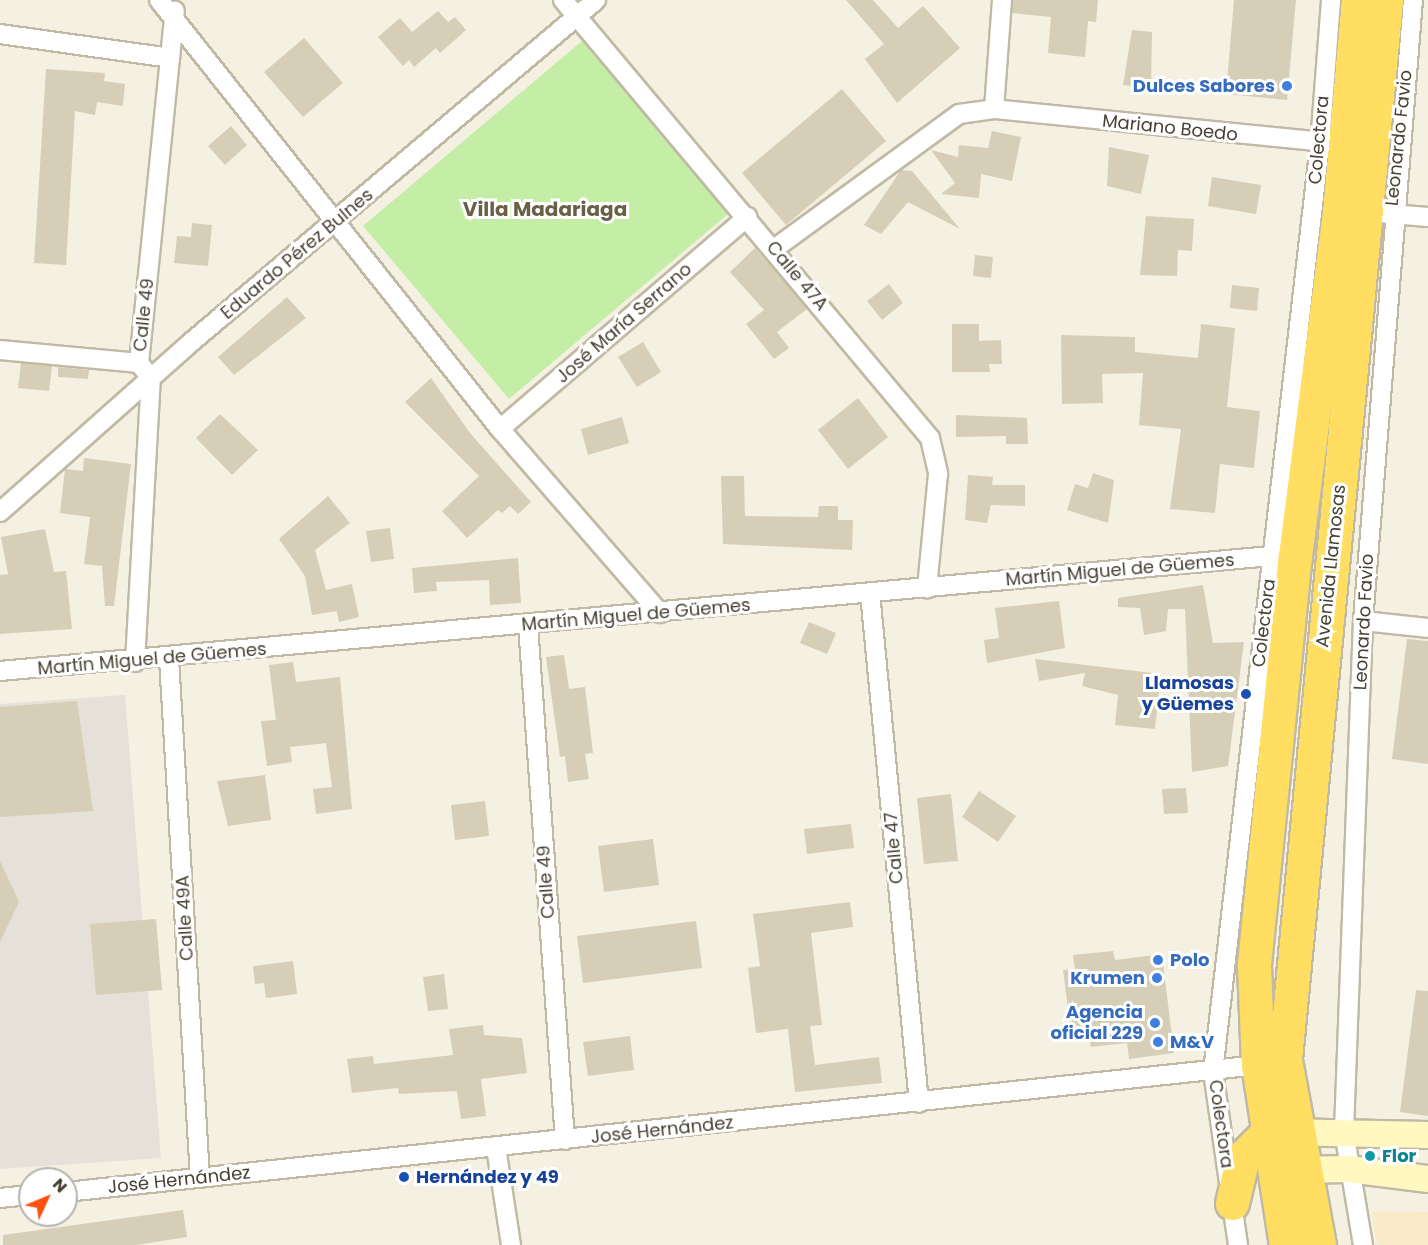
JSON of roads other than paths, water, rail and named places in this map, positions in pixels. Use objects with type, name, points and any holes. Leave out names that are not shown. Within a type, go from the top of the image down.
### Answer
[{"type":"highway","name":"Avenida Llamosas","points":[[1258,1065],[1254,964],[1333,143],[1358,0]]},
{"type":"highway","name":"Avenida Llamosas","points":[[1319,1245],[1286,1059],[1379,213],[1386,0]]},
{"type":"highway","points":[[1258,1065],[1272,1170],[1286,1245]]},
{"type":"highway","points":[[1232,1203],[1243,1157],[1268,1132]]},
{"type":"main road","points":[[1268,1132],[1344,1131],[1428,1135]]},
{"type":"main road","points":[[1272,1170],[1349,1169],[1428,1179]]},
{"type":"street","points":[[159,0],[175,8],[333,225],[500,429],[660,613]]},
{"type":"street","name":"Calle 47A","points":[[563,0],[774,249],[930,438],[938,474],[927,588]]},
{"type":"street","name":"Eduardo Pérez Bulnes","points":[[0,512],[151,378],[596,0]]},
{"type":"street","points":[[774,249],[959,114],[994,109],[1002,0]]},
{"type":"street","name":"Colectora","points":[[1238,1245],[1213,1072],[1272,556],[1333,143],[1331,0]]},
{"type":"street","name":"Leonardo Favio","points":[[1363,1245],[1344,1131],[1379,213],[1413,0]]},
{"type":"street","name":"Calle 49","points":[[135,662],[151,378],[139,363],[175,8]]},
{"type":"street","points":[[0,34],[170,58]]},
{"type":"street","name":"Mariano Boedo","points":[[994,109],[1333,143]]},
{"type":"street","points":[[1379,213],[1428,217]]},
{"type":"street","name":"José María Serrano","points":[[500,429],[747,217]]},
{"type":"street","points":[[0,350],[139,363]]},
{"type":"street","name":"Martín Miguel de Güemes","points":[[0,671],[169,659],[1272,556]]},
{"type":"street","name":"Calle 47","points":[[870,594],[919,1103]]},
{"type":"street","points":[[1363,621],[1428,628]]},
{"type":"street","name":"Calle 49","points":[[528,625],[565,1140]]},
{"type":"street","name":"Calle 49A","points":[[169,659],[200,1178]]},
{"type":"street","name":"José Hernández","points":[[78,1191],[1213,1072],[1258,1065]]},
{"type":"street","points":[[496,1147],[511,1245]]},
{"type":"street","points":[[0,1198],[18,1196]]},
{"type":"place","name":"Dulces Sabores","points":[[1287,86]]},
{"type":"place","name":"Llamosas y Güemes","points":[[1246,694]]},
{"type":"place","name":"Polo","points":[[1158,960]]},
{"type":"place","name":"Krumen","points":[[1157,978]]},
{"type":"place","name":"Agencia oficial 229","points":[[1155,1023]]},
{"type":"place","name":"M&V","points":[[1158,1042]]},
{"type":"place","name":"Flor","points":[[1370,1156]]},
{"type":"place","name":"Hernández y 49","points":[[404,1177]]},
{"type":"district","name":"Villa Madariaga","points":[[545,209]]}]
